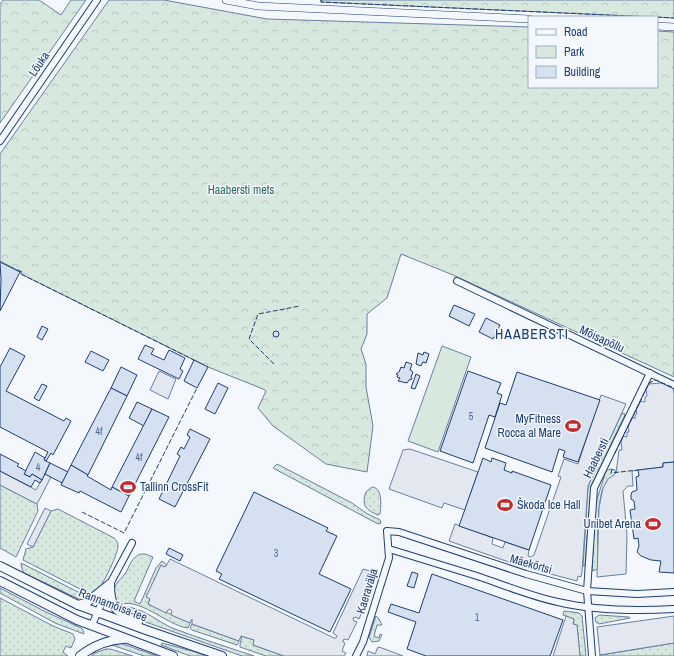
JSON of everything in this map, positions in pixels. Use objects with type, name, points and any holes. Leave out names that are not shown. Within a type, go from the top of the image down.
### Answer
[{"type":"main road","name":"Rannamõisa tee","points":[[0,566],[78,605],[222,656]]},
{"type":"main road","points":[[0,581],[92,625],[173,656]]},
{"type":"main road","points":[[78,605],[86,603],[110,584]]},
{"type":"main road","points":[[110,584],[110,599],[116,609],[124,616],[138,622],[146,630]]},
{"type":"main road","points":[[80,656],[90,649],[111,640],[127,639]]},
{"type":"street","name":"Lõuka","points":[[0,141],[97,0]]},
{"type":"street","points":[[226,0],[258,6],[528,19]]},
{"type":"street","points":[[658,26],[674,26]]},
{"type":"street","name":"Mõisapõllu","points":[[457,281],[674,385]]},
{"type":"street","name":"Haabersti","points":[[592,656],[587,591],[594,488],[650,373]]},
{"type":"street","name":"Mäekõrtsi","points":[[387,532],[399,532],[526,574],[587,591],[637,594],[674,592]]},
{"type":"street","name":"Kaeravälja","points":[[356,656],[363,642],[374,610],[389,558],[387,532]]},
{"type":"street","points":[[92,625],[110,584],[132,542]]},
{"type":"street","points":[[389,549],[477,576],[524,593],[559,602],[588,607],[640,611],[674,609]]},
{"type":"green space","points":[[3,0],[39,0],[61,15],[71,0],[86,0],[0,123],[0,4]]},
{"type":"green space","name":"Haabersti mets","points":[[109,0],[164,0],[267,19],[528,27],[528,88],[658,88],[658,31],[674,32],[674,377],[453,275],[401,254],[387,298],[367,314],[367,334],[361,349],[366,364],[366,387],[373,426],[367,472],[326,464],[273,426],[258,408],[266,391],[263,389],[208,367],[21,274],[21,272],[0,261],[0,154]]},
{"type":"green space","points":[[321,0],[674,0],[674,18],[658,17],[658,16],[321,2]]},
{"type":"green space","points":[[442,346],[471,357],[438,452],[408,441]]},
{"type":"green space","points":[[622,413],[625,414],[624,417],[591,486],[585,566],[583,566],[588,486]]},
{"type":"green space","points":[[277,464],[352,503],[366,513],[380,520],[381,523],[378,524],[273,468]]},
{"type":"green space","points":[[610,469],[615,470],[616,473],[605,485],[601,494],[598,526],[598,569],[592,571],[597,499],[606,471]]},
{"type":"green space","points":[[0,485],[37,504],[38,511],[16,557],[0,548]]},
{"type":"green space","points":[[372,487],[376,488],[380,494],[381,507],[380,514],[378,515],[370,511],[364,504],[366,492]]},
{"type":"green space","points":[[58,509],[114,538],[117,542],[118,546],[114,561],[100,587],[91,596],[23,560],[26,549],[33,547],[51,511]]},
{"type":"green space","points":[[141,554],[153,557],[134,601],[140,604],[156,568],[162,561],[167,565],[164,567],[161,565],[147,597],[150,599],[148,604],[190,623],[188,628],[171,622],[143,607],[134,604],[125,603],[117,606],[114,594],[116,585],[125,574],[135,557]]},
{"type":"green space","points":[[21,563],[88,598],[81,600],[24,573]]},
{"type":"green space","points":[[0,588],[81,628],[84,634],[55,623],[0,593]]},
{"type":"green space","points":[[0,598],[53,626],[73,634],[75,639],[71,648],[66,646],[63,652],[68,656],[0,656]]},
{"type":"green space","points":[[125,607],[137,609],[172,628],[254,656],[242,656],[140,620],[119,609]]},
{"type":"green space","points":[[564,611],[579,613],[582,616],[586,656],[580,656],[577,625],[573,624],[574,619],[563,615]]},
{"type":"green space","points":[[599,615],[630,618],[599,624],[596,622],[595,618]]},
{"type":"green space","points":[[376,616],[382,625],[377,625],[374,636],[379,638],[380,634],[382,635],[379,641],[372,642],[369,637]]},
{"type":"green space","points":[[192,624],[239,641],[237,645],[192,630],[190,628]]},
{"type":"green space","points":[[242,636],[254,640],[253,645],[284,656],[266,656],[240,647]]},
{"type":"green space","points":[[120,643],[157,656],[144,656],[109,644]]},
{"type":"green space","points":[[162,643],[207,656],[190,656],[161,645]]},
{"type":"green space","points":[[674,643],[674,656],[599,656],[601,655]]},
{"type":"green space","points":[[106,649],[110,649],[133,656],[91,656]]},
{"type":"shaded area","points":[[159,371],[176,379],[168,399],[150,390]]},
{"type":"shaded area","points":[[662,383],[673,388],[674,393],[674,462],[663,463],[663,467],[632,471],[633,486],[628,486],[623,491],[627,535],[626,574],[597,577],[599,508],[603,488],[608,479],[616,473],[619,450],[622,450],[621,442],[623,436],[627,437],[627,432],[629,432],[628,426],[633,417],[635,419],[635,415],[637,414],[636,409],[641,401],[645,402],[645,397],[647,396],[646,389],[649,384]]},
{"type":"shaded area","points":[[601,395],[626,404],[588,486],[582,572],[581,577],[578,576],[577,581],[528,568],[529,564],[525,563],[523,567],[449,541],[455,524],[493,538],[492,544],[503,548],[505,542],[529,550],[528,556],[531,557],[534,555],[561,477],[558,476],[564,459],[578,464]]},
{"type":"shaded area","points":[[410,449],[478,472],[465,510],[444,503],[442,508],[389,489],[403,450]]},
{"type":"shaded area","points":[[0,471],[36,490],[45,474],[51,477],[37,504],[0,485]]},
{"type":"shaded area","points":[[45,508],[51,511],[33,547],[27,544]]},
{"type":"shaded area","points":[[170,559],[334,638],[337,636],[333,633],[363,569],[373,572],[374,575],[362,600],[366,603],[359,619],[356,617],[353,618],[354,621],[357,622],[348,640],[343,640],[345,643],[342,651],[346,653],[344,656],[284,656],[253,645],[254,640],[241,636],[239,641],[192,624],[192,619],[190,623],[171,615],[172,611],[170,609],[166,613],[148,604],[150,599],[146,597],[161,565],[164,567],[166,566]]},
{"type":"shaded area","points":[[566,616],[574,619],[573,624],[577,625],[580,656],[553,656]]},
{"type":"shaded area","points":[[674,616],[674,643],[600,655],[597,627]]},
{"type":"shaded area","points":[[378,647],[403,656],[367,656],[368,651],[375,654]]},
{"type":"building","points":[[0,262],[20,272],[0,311],[1,279]]},
{"type":"building","points":[[454,305],[475,314],[469,326],[449,316]]},
{"type":"building","points":[[486,318],[500,325],[493,339],[479,332]]},
{"type":"building","points":[[42,326],[48,329],[42,340],[37,337]]},
{"type":"building","points":[[276,331],[279,334],[276,337],[273,334]]},
{"type":"building","points":[[145,345],[154,349],[151,354],[164,360],[169,350],[185,358],[180,369],[183,371],[179,379],[138,359]]},
{"type":"building","points":[[10,348],[25,356],[6,391],[64,421],[66,418],[71,421],[53,455],[51,453],[46,461],[44,460],[48,452],[0,427],[0,367]]},
{"type":"building","points":[[91,351],[109,360],[103,371],[85,362]]},
{"type":"building","points":[[424,352],[429,354],[426,363],[423,362],[421,366],[416,364],[418,353],[423,355]]},
{"type":"building","points":[[194,360],[208,367],[197,388],[184,381]]},
{"type":"building","points":[[406,362],[412,364],[410,370],[413,372],[411,377],[412,379],[407,383],[398,381],[400,378],[397,377],[398,375],[396,374],[399,372],[401,367],[404,368]]},
{"type":"building","points":[[121,367],[137,375],[127,396],[111,388]]},
{"type":"building","points":[[468,371],[501,383],[497,393],[502,395],[495,417],[489,415],[473,463],[440,451]]},
{"type":"building","points":[[517,372],[600,400],[578,462],[563,457],[565,451],[559,449],[552,472],[485,448],[500,403],[506,405]]},
{"type":"building","points":[[416,374],[420,376],[415,389],[411,388]]},
{"type":"building","points":[[218,383],[228,388],[215,414],[205,409]]},
{"type":"building","points":[[42,384],[47,386],[39,401],[34,398]]},
{"type":"building","points":[[111,388],[127,396],[88,475],[71,465]]},
{"type":"building","points":[[137,402],[152,409],[144,426],[129,418]]},
{"type":"building","points":[[152,409],[169,417],[129,496],[112,487]]},
{"type":"building","points":[[190,429],[210,439],[175,507],[159,499],[180,456],[177,454],[181,447],[184,449],[190,437],[187,435]]},
{"type":"building","points":[[35,452],[50,463],[42,480],[32,474],[30,477],[24,474]]},
{"type":"building","points":[[0,454],[19,464],[17,466],[26,471],[24,474],[30,477],[32,474],[42,480],[40,483],[35,480],[31,487],[0,471]]},
{"type":"building","name":"Škoda Ice Hall","points":[[483,458],[491,462],[492,458],[506,463],[504,470],[512,473],[512,471],[551,485],[529,550],[459,526]]},
{"type":"building","name":"Unibet Arena","points":[[674,462],[674,573],[659,572],[661,561],[651,560],[641,556],[637,552],[639,546],[638,538],[634,539],[630,510],[635,509],[634,501],[631,499],[631,495],[632,492],[637,490],[636,477],[639,476],[638,470],[663,467],[663,463]]},
{"type":"building","points":[[50,463],[68,472],[62,483],[45,474]]},
{"type":"building","points":[[71,465],[111,490],[112,487],[129,496],[121,512],[80,491],[79,493],[61,485]]},
{"type":"building","points":[[254,492],[328,528],[326,531],[337,536],[319,574],[351,589],[330,632],[219,579],[222,574],[216,571]]},
{"type":"building","points":[[169,548],[183,555],[180,561],[166,554]]},
{"type":"building","points":[[412,572],[418,574],[414,588],[407,586]]},
{"type":"building","points":[[432,574],[563,620],[550,656],[426,656],[407,649],[416,622],[388,612],[391,604],[419,613]]},
{"type":"fence","points":[[321,0],[321,2],[630,16]]},
{"type":"fence","points":[[658,17],[674,18]]},
{"type":"fence","points":[[18,270],[22,272],[21,274],[194,360]]},
{"type":"fence","points":[[274,364],[249,339],[258,314],[300,306]]},
{"type":"fence","points":[[615,453],[649,383],[656,380],[674,388]]},
{"type":"fence","points":[[82,512],[124,533],[197,388]]},
{"type":"fence","points":[[612,469],[611,473],[638,470]]},
{"type":"place","name":"MyFitness Rocca al Mare","points":[[573,426]]},
{"type":"place","name":"Tallinn CrossFit","points":[[128,487]]},
{"type":"place","name":"Škoda Ice Hall","points":[[505,505]]},
{"type":"place","name":"Unibet Arena","points":[[653,524]]},
{"type":"district","name":"HAABERSTI","points":[[532,334]]}]
